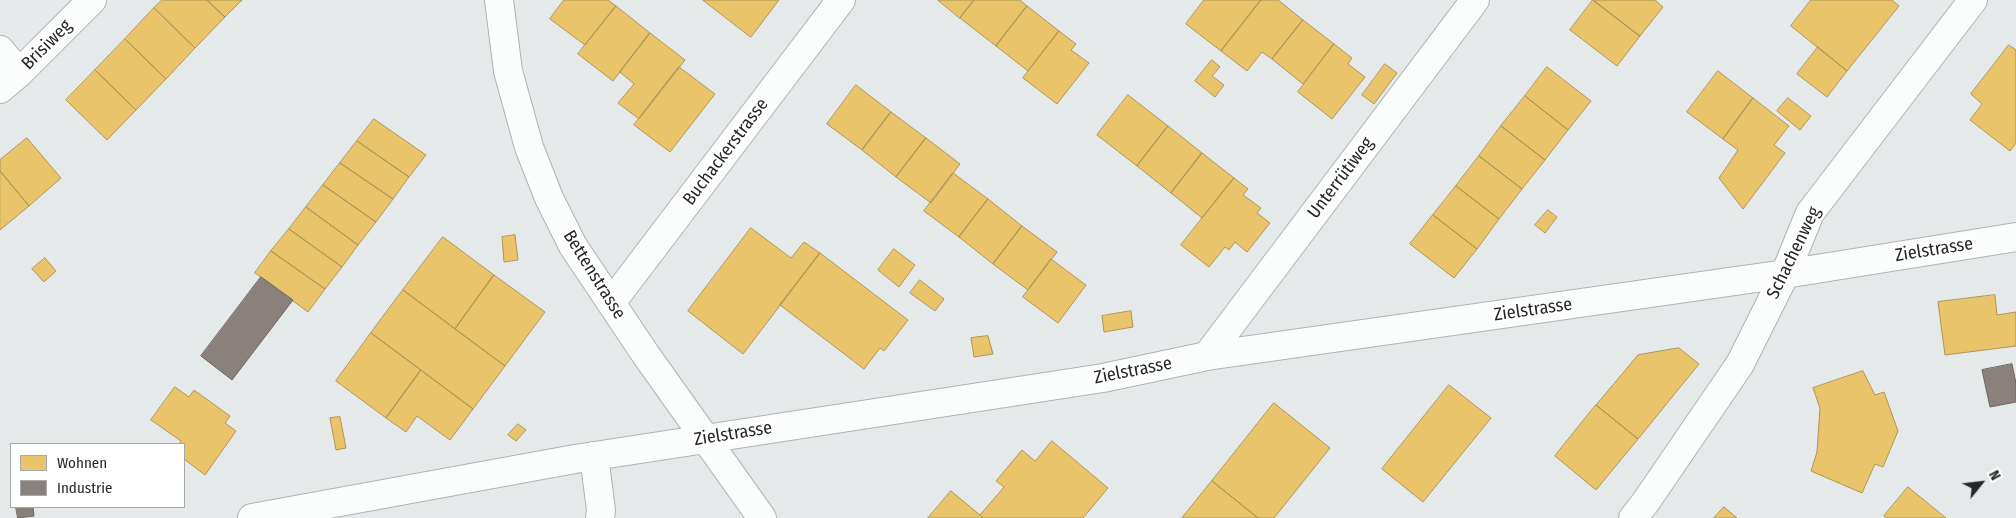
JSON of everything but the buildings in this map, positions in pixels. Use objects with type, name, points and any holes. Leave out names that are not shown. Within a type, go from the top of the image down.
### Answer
[{"type":"street","name":"Brisiweg","points":[[9,81],[92,0]]},
{"type":"street","name":"Bettenstrasse","points":[[499,0],[508,71],[529,147],[549,198],[573,246],[610,303],[762,518]]},
{"type":"street","name":"Buchackerstrasse","points":[[610,303],[841,0]]},
{"type":"street","name":"Unterrütiweg","points":[[1208,356],[1475,0]]},
{"type":"street","name":"Schachenweg","points":[[1633,518],[1740,364],[1785,274],[1810,213],[1973,0]]},
{"type":"street","points":[[0,50],[9,81]]},
{"type":"street","name":"Zielstrasse","points":[[252,518],[594,456],[1103,378],[1208,356],[1785,274],[2016,237]]},
{"type":"street","points":[[594,456],[601,510],[600,518]]}]
